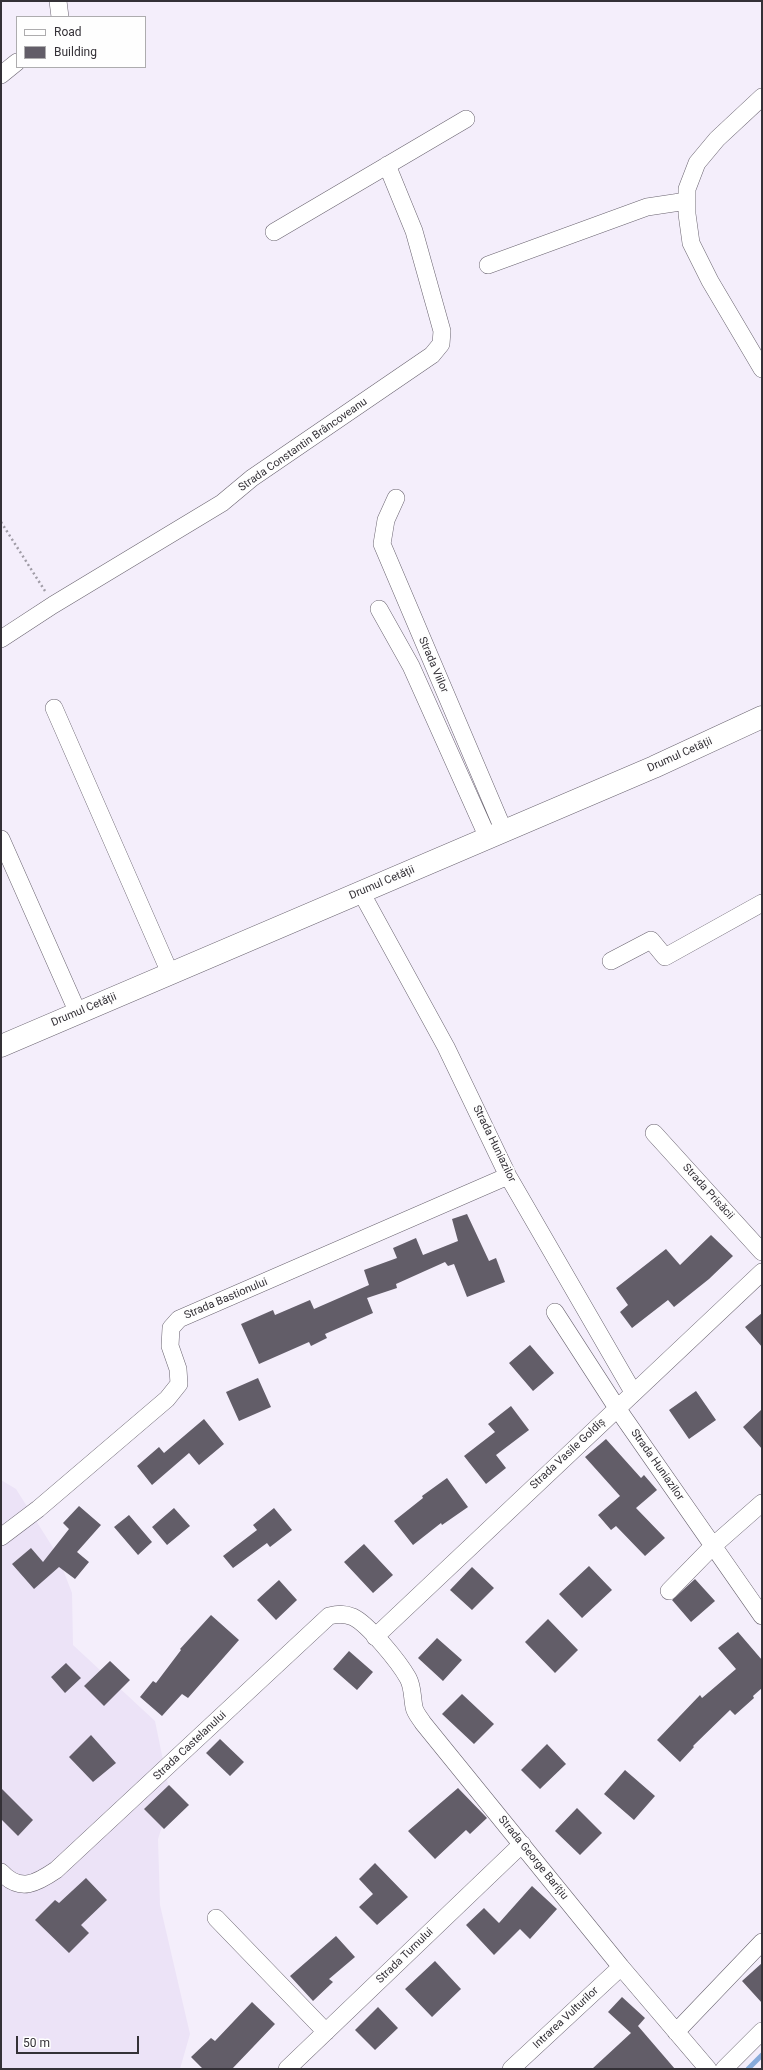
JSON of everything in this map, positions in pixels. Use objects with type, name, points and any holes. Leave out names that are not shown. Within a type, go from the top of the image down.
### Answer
[{"type":"highway","name":"Drumul Cetății","points":[[1,1046],[654,767],[762,718]]},
{"type":"street","points":[[58,1],[60,16]]},
{"type":"street","points":[[1,75],[16,63]]},
{"type":"street","points":[[762,96],[717,138],[696,163],[687,189],[691,243],[710,281],[762,369]]},
{"type":"street","points":[[274,232],[466,119]]},
{"type":"street","name":"Strada Constantin Brâncoveanu","points":[[1,638],[222,503],[252,478],[432,355],[440,344],[442,331],[414,232],[387,165]]},
{"type":"street","points":[[488,265],[646,207],[687,201]]},
{"type":"street","name":"Strada Viilor","points":[[396,498],[386,520],[382,544],[496,834]]},
{"type":"street","points":[[379,609],[411,666],[496,834]]},
{"type":"street","points":[[54,708],[170,973]]},
{"type":"street","points":[[1,839],[78,1013]]},
{"type":"street","name":"Strada Huniazilor","points":[[361,892],[446,1047],[508,1176],[634,1392]]},
{"type":"street","points":[[611,961],[651,940],[665,957],[762,902]]},
{"type":"street","name":"Strada Prisăcii","points":[[654,1133],[762,1252]]},
{"type":"street","name":"Strada Bastionului","points":[[1,1537],[44,1504],[167,1399],[179,1384],[178,1369],[170,1346],[171,1328],[179,1319],[508,1176]]},
{"type":"street","name":"Strada Vasile Goldiș","points":[[376,1637],[762,1272]]},
{"type":"street","name":"Strada Huniazilor","points":[[555,1312],[617,1408],[762,1616]]},
{"type":"street","points":[[668,1591],[762,1502]]},
{"type":"street","name":"Strada Castelanului","points":[[1,1872],[7,1879],[15,1883],[26,1885],[40,1881],[56,1870],[329,1616],[340,1614],[352,1616],[364,1624],[376,1637]]},
{"type":"street","name":"Strada George Barițiu","points":[[376,1637],[408,1678],[413,1693],[414,1708],[423,1723],[621,1967],[708,2069]]},
{"type":"street","name":"Strada Turnului","points":[[287,2069],[522,1844]]},
{"type":"street","points":[[216,1918],[326,2032]]},
{"type":"street","points":[[676,2032],[762,1942]]},
{"type":"street","name":"Intrarea Vulturilor","points":[[511,2069],[621,1967]]},
{"type":"street","points":[[724,2069],[762,2030]]},
{"type":"path","points":[[1,522],[54,605]]},
{"type":"shaded area","points":[[1,1480],[16,1489],[57,1554],[72,1593],[73,1645],[155,1721],[171,1799],[158,1839],[160,1905],[190,2034],[180,2069],[1,2069]]},
{"type":"building","points":[[467,1214],[489,1261],[496,1258],[505,1282],[467,1297],[454,1264],[448,1266],[445,1262],[396,1284],[397,1288],[367,1298],[373,1313],[325,1334],[327,1338],[311,1346],[309,1342],[259,1364],[241,1324],[273,1310],[275,1315],[310,1300],[314,1309],[369,1285],[364,1270],[397,1258],[393,1248],[416,1238],[423,1255],[458,1241],[452,1219]]},
{"type":"building","points":[[711,1235],[733,1256],[709,1279],[674,1307],[668,1300],[632,1328],[620,1312],[628,1305],[616,1288],[666,1249],[680,1265]]},
{"type":"building","points":[[762,1313],[762,1347],[745,1327]]},
{"type":"building","points":[[530,1345],[554,1373],[533,1391],[509,1363]]},
{"type":"building","points":[[258,1378],[271,1407],[239,1421],[226,1392]]},
{"type":"building","points":[[696,1391],[716,1420],[689,1439],[669,1410]]},
{"type":"building","points":[[511,1406],[529,1430],[496,1455],[506,1468],[486,1484],[464,1456],[495,1432],[488,1424]]},
{"type":"building","points":[[762,1409],[762,1449],[743,1427]]},
{"type":"building","points":[[204,1419],[224,1444],[199,1465],[189,1453],[152,1485],[137,1466],[159,1447],[164,1453]]},
{"type":"building","points":[[606,1439],[641,1478],[644,1475],[657,1490],[636,1508],[665,1538],[645,1556],[616,1526],[611,1530],[598,1515],[620,1496],[585,1457]]},
{"type":"building","points":[[447,1478],[468,1507],[442,1525],[441,1523],[413,1545],[394,1521],[423,1498],[422,1496]]},
{"type":"building","points":[[79,1506],[101,1525],[77,1552],[89,1562],[75,1579],[59,1567],[34,1589],[12,1564],[31,1548],[43,1562],[69,1529],[63,1523]]},
{"type":"building","points":[[174,1508],[190,1526],[167,1545],[152,1527]]},
{"type":"building","points":[[274,1508],[292,1530],[270,1547],[267,1543],[233,1568],[223,1556],[257,1530],[253,1525]]},
{"type":"building","points":[[129,1515],[152,1542],[138,1555],[114,1527]]},
{"type":"building","points":[[364,1544],[393,1575],[373,1593],[344,1562]]},
{"type":"building","points":[[589,1566],[612,1590],[582,1618],[559,1594]]},
{"type":"building","points":[[472,1567],[494,1588],[472,1610],[450,1590]]},
{"type":"building","points":[[695,1579],[715,1601],[691,1622],[672,1600]]},
{"type":"building","points":[[279,1580],[297,1600],[276,1620],[257,1600]]},
{"type":"building","points":[[211,1615],[239,1640],[188,1698],[182,1694],[162,1716],[140,1697],[153,1681],[156,1683],[181,1650],[180,1649]]},
{"type":"building","points":[[548,1619],[578,1650],[555,1673],[525,1642]]},
{"type":"building","points":[[738,1632],[762,1660],[762,1688],[753,1696],[754,1698],[735,1715],[730,1710],[693,1746],[694,1747],[680,1762],[657,1740],[700,1695],[702,1698],[736,1669],[718,1648]]},
{"type":"building","points":[[437,1638],[462,1660],[443,1681],[418,1658]]},
{"type":"building","points":[[349,1651],[373,1672],[357,1690],[333,1669]]},
{"type":"building","points":[[110,1661],[130,1680],[104,1706],[84,1686]]},
{"type":"building","points":[[66,1663],[81,1678],[65,1693],[51,1677]]},
{"type":"building","points":[[462,1694],[494,1724],[474,1744],[442,1714]]},
{"type":"building","points":[[91,1735],[116,1763],[93,1782],[69,1757]]},
{"type":"building","points":[[220,1739],[244,1762],[230,1776],[206,1753]]},
{"type":"building","points":[[547,1744],[566,1764],[540,1789],[521,1770]]},
{"type":"building","points":[[625,1770],[655,1796],[634,1820],[604,1794]]},
{"type":"building","points":[[169,1785],[189,1805],[164,1829],[144,1809]]},
{"type":"building","points":[[1,1788],[33,1820],[18,1836],[1,1819]]},
{"type":"building","points":[[458,1788],[487,1818],[470,1834],[466,1830],[435,1859],[408,1831]]},
{"type":"building","points":[[577,1808],[602,1833],[580,1855],[555,1831]]},
{"type":"building","points":[[375,1863],[408,1897],[377,1925],[359,1907],[373,1894],[359,1879]]},
{"type":"building","points":[[86,1878],[107,1900],[81,1925],[89,1933],[69,1953],[35,1920],[55,1900],[59,1903]]},
{"type":"building","points":[[532,1886],[557,1909],[530,1939],[520,1929],[494,1955],[466,1925],[484,1908],[499,1923]]},
{"type":"building","points":[[336,1936],[355,1957],[329,1979],[333,1982],[313,2001],[290,1976]]},
{"type":"building","points":[[435,1961],[461,1989],[432,2017],[405,1989]]},
{"type":"building","points":[[762,1963],[762,2003],[742,1981]]},
{"type":"building","points":[[622,1997],[645,2018],[638,2026],[675,2069],[592,2069],[631,2033],[608,2012]]},
{"type":"building","points":[[252,2002],[275,2024],[232,2069],[203,2069],[191,2057],[211,2038],[215,2041]]},
{"type":"building","points":[[378,2007],[398,2028],[375,2050],[355,2030]]},
{"type":"waterway","points":[[748,2069],[762,2055]]}]
